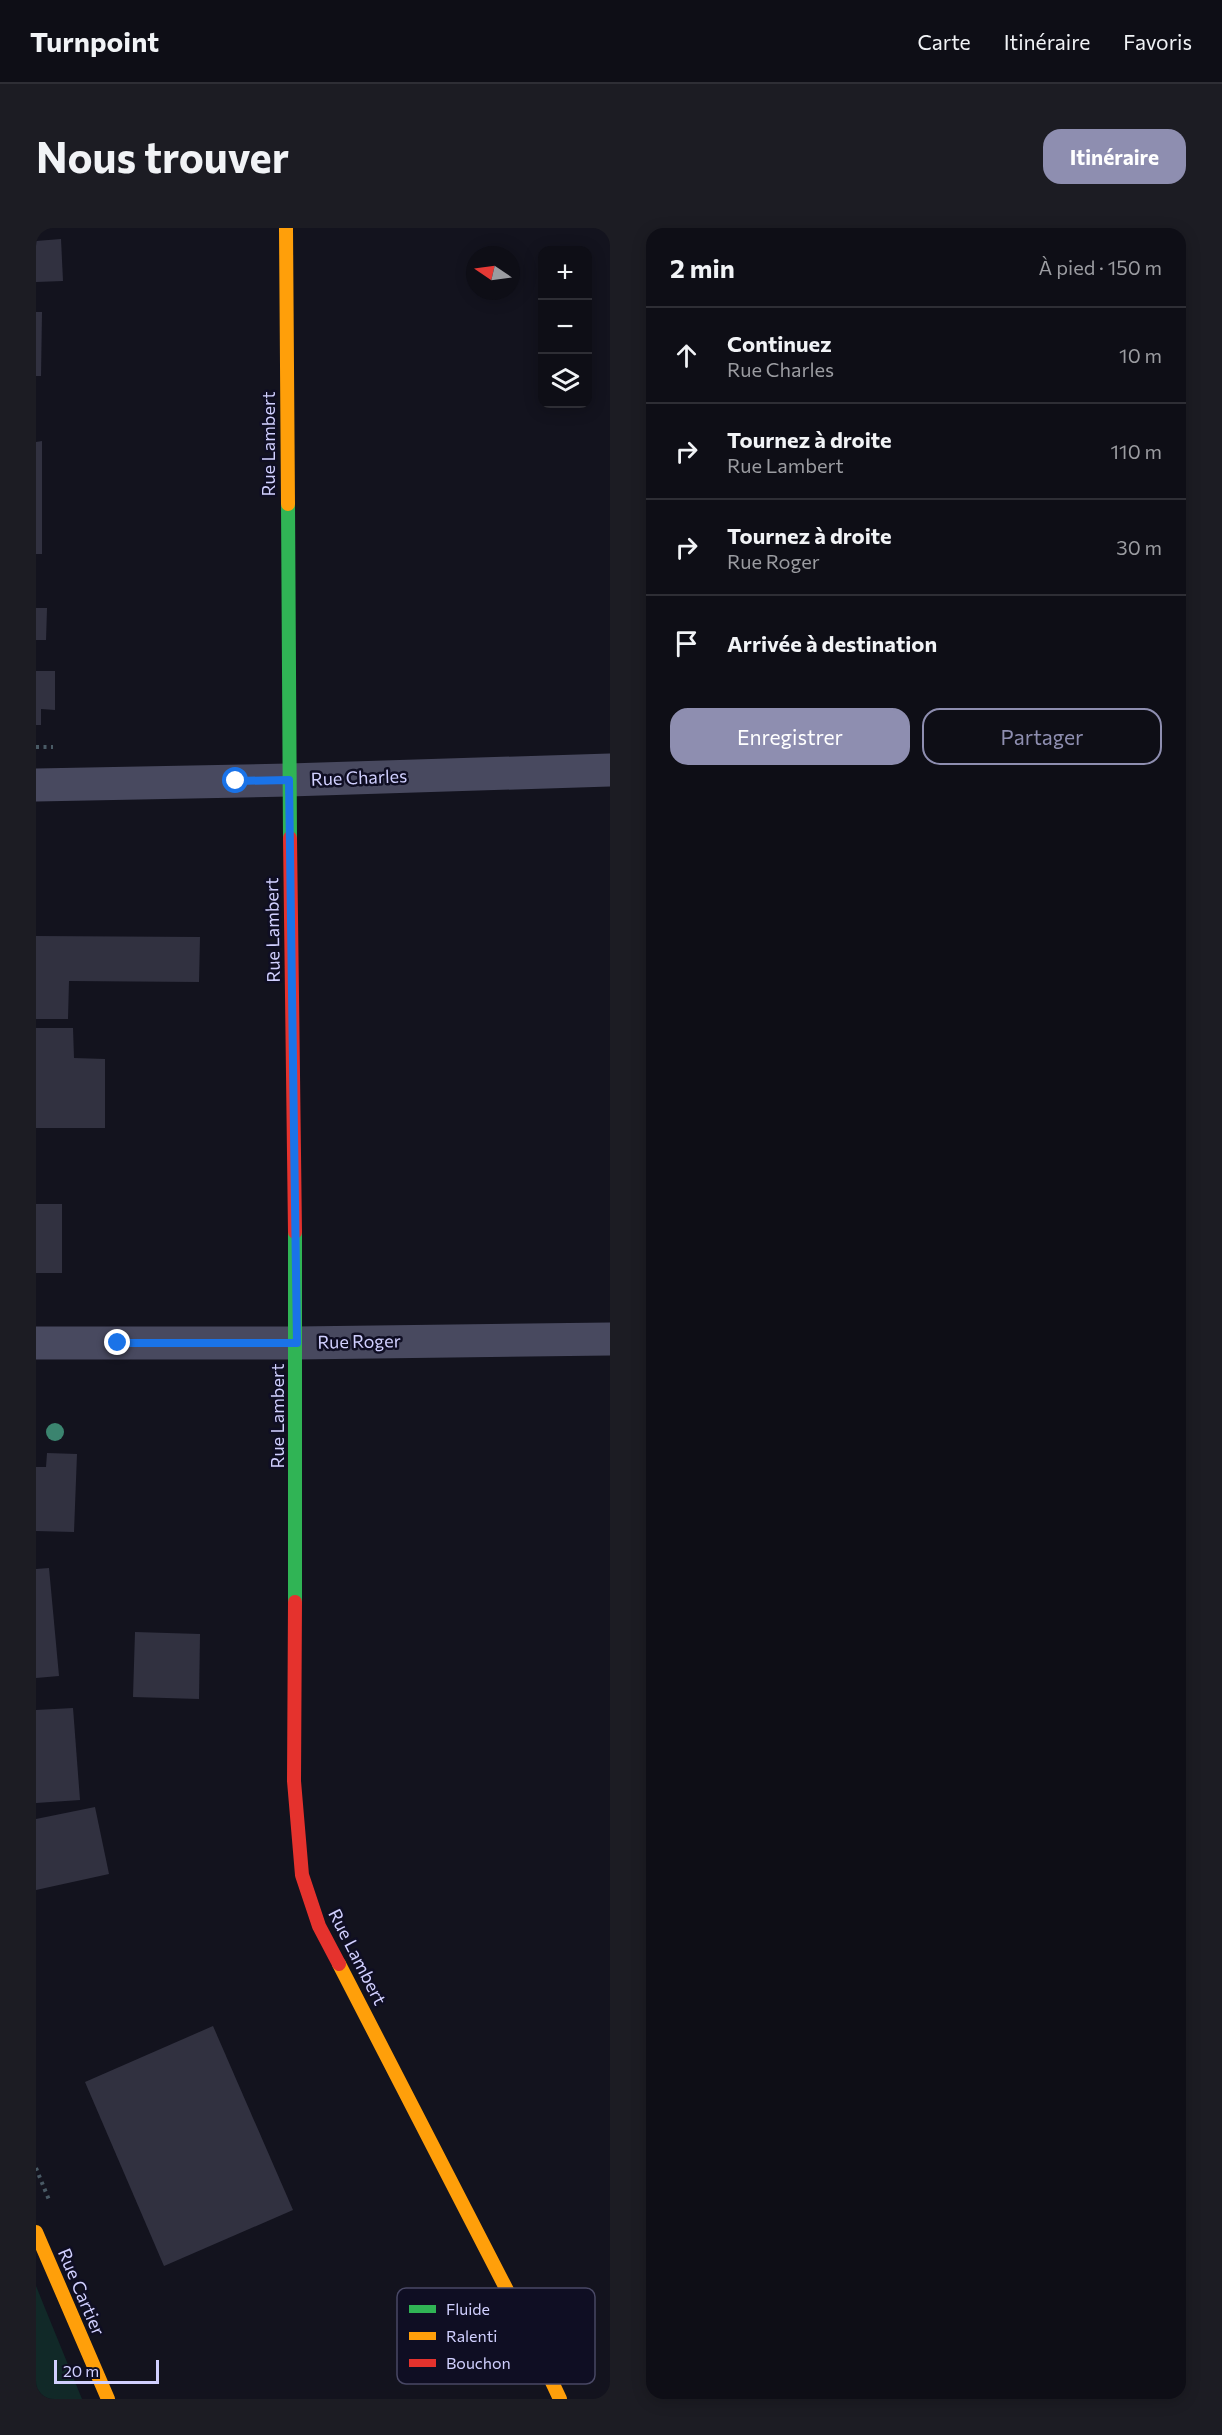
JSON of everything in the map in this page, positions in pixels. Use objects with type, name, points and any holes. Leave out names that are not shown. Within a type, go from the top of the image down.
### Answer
[{"type":"street","name":"Rue Lambert","points":[[286,228],[289,780],[297,1343],[294,1782],[296,1825],[302,1875],[319,1926],[506,2288]]},
{"type":"street","name":"Rue Charles","points":[[36,785],[610,770]]},
{"type":"street","name":"Rue Roger","points":[[36,1343],[297,1343],[610,1339]]},
{"type":"street","name":"Rue Cartier","points":[[36,2232],[108,2399]]},
{"type":"street","name":"Rue Lambert","points":[[553,2384],[560,2399]]},
{"type":"green space","points":[[36,2286],[82,2399],[36,2399]]},
{"type":"building","points":[[61,239],[63,281],[36,282],[36,241]]},
{"type":"building","points":[[36,312],[42,312],[41,376],[36,376]]},
{"type":"building","points":[[42,441],[42,554],[36,554],[36,442]]},
{"type":"building","points":[[36,608],[47,608],[46,640],[36,640]]},
{"type":"building","points":[[36,671],[55,671],[55,710],[41,709],[41,725],[36,725]]},
{"type":"building","points":[[36,936],[200,937],[199,982],[69,981],[68,1019],[36,1019]]},
{"type":"building","points":[[36,1028],[73,1028],[74,1058],[105,1059],[105,1128],[36,1128]]},
{"type":"building","points":[[36,1204],[62,1204],[62,1273],[36,1273]]},
{"type":"building","points":[[47,1453],[77,1454],[74,1532],[36,1531],[36,1467],[46,1467]]},
{"type":"building","points":[[49,1568],[59,1676],[36,1678],[36,1569]]},
{"type":"building","points":[[135,1632],[200,1634],[199,1699],[133,1697]]},
{"type":"building","points":[[73,1708],[80,1800],[36,1803],[36,1710]]},
{"type":"building","points":[[95,1807],[109,1874],[36,1890],[36,1819]]},
{"type":"building","points":[[213,2026],[293,2210],[164,2266],[85,2082]]},
{"type":"traffic: fast","points":[[288,504],[290,838]]},
{"type":"traffic: fast","points":[[295,1232],[295,1602]]},
{"type":"traffic: slow","points":[[286,228],[288,504]]},
{"type":"traffic: slow","points":[[339,1964],[506,2288]]},
{"type":"traffic: slow","points":[[36,2232],[108,2399]]},
{"type":"traffic: slow","points":[[553,2384],[560,2399]]},
{"type":"traffic: jam","points":[[290,838],[295,1232]]},
{"type":"traffic: jam","points":[[295,1602],[294,1781],[302,1875],[319,1926],[339,1964]]},
{"type":"route","points":[[118,1343],[297,1343],[289,780],[236,781]]}]
